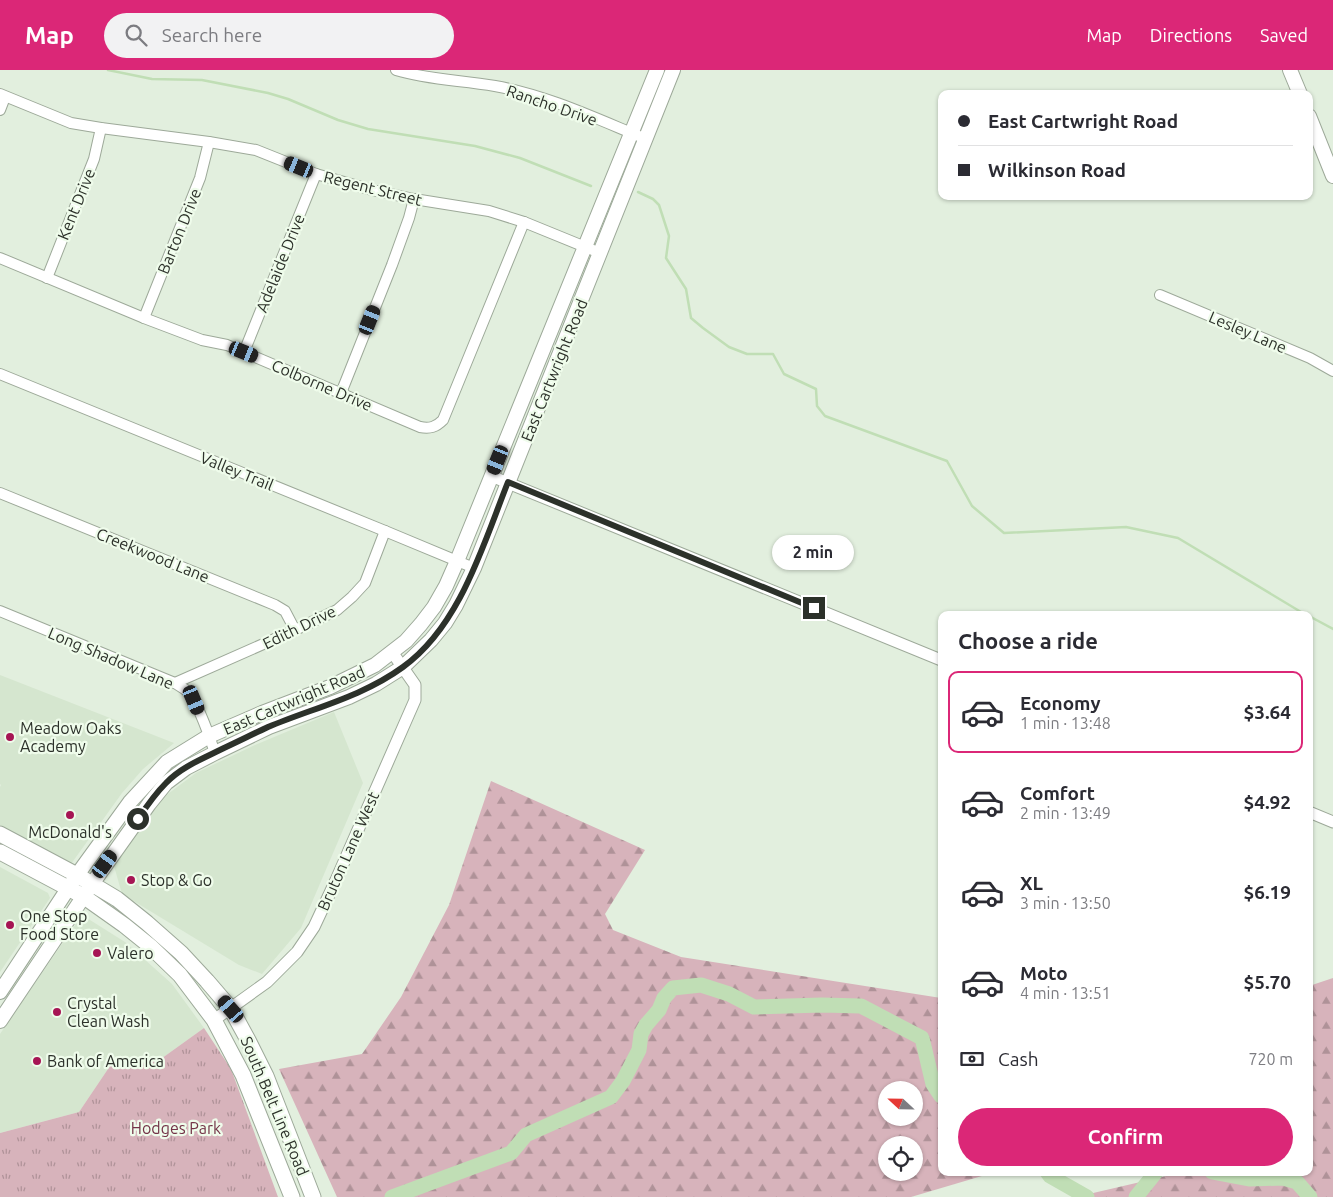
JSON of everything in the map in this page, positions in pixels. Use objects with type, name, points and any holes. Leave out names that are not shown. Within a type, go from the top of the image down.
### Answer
[{"type":"main road","name":"East Cartwright Road","points":[[0,992],[68,888],[130,802],[167,762],[209,736],[262,713],[330,688],[375,665],[406,641],[434,607],[457,562],[657,70]]},
{"type":"main road","name":"East Cartwright Road","points":[[0,1021],[87,890],[148,804],[166,782],[215,752],[269,727],[350,697],[376,684],[403,667],[431,640],[445,623],[474,568],[674,70]]},
{"type":"main road","points":[[1290,70],[1298,90]]},
{"type":"main road","points":[[1313,126],[1333,176]]},
{"type":"main road","name":"South Belt Line Road","points":[[0,834],[77,875],[87,890],[124,925],[152,947],[180,975],[214,1020],[243,1075],[292,1197]]},
{"type":"main road","name":"South Belt Line Road","points":[[0,852],[68,888],[87,890],[117,900],[147,923],[187,960],[231,1009],[248,1040],[266,1076],[314,1197]]},
{"type":"street","name":"Rancho Drive","points":[[396,70],[496,86],[531,95],[564,106],[646,140]]},
{"type":"street","points":[[0,110],[3,96]]},
{"type":"street","name":"Regent Street","points":[[3,96],[71,123],[256,150],[316,174],[372,190],[489,211],[524,222],[600,253]]},
{"type":"street","name":"Kent Drive","points":[[47,278],[94,159],[101,128]]},
{"type":"street","name":"Barton Drive","points":[[144,318],[200,178],[209,142]]},
{"type":"street","name":"Adelaide Drive","points":[[244,352],[316,174]]},
{"type":"street","points":[[341,393],[392,265],[414,199]]},
{"type":"street","name":"Colborne Drive","points":[[0,258],[144,318],[202,340],[227,345],[428,429],[436,426],[443,420],[524,222]]},
{"type":"street","name":"Lesley Lane","points":[[1160,295],[1310,358],[1333,371]]},
{"type":"street","name":"Valley Trail","points":[[0,374],[474,568]]},
{"type":"street","points":[[491,476],[938,659]]},
{"type":"street","name":"Creekwood Lane","points":[[0,493],[275,604],[285,611],[295,630]]},
{"type":"street","name":"Edith Drive","points":[[175,682],[337,610],[365,583],[385,531]]},
{"type":"street","name":"Long Shadow Lane","points":[[0,611],[175,682],[188,692],[194,700],[215,752]]},
{"type":"street","name":"Bruton Lane West","points":[[214,1020],[267,982],[297,952],[314,927],[415,700],[415,685],[392,652]]},
{"type":"street","points":[[1313,814],[1333,822]]},
{"type":"shaded area","points":[[0,675],[174,743],[143,769],[122,793],[71,864],[0,825]]},
{"type":"shaded area","points":[[334,712],[363,783],[301,928],[262,974],[239,965],[122,894],[114,866],[143,822],[161,799],[196,773],[255,745]]},
{"type":"shaded area","points":[[0,867],[48,893],[50,898],[0,972]]},
{"type":"shaded area","points":[[82,915],[125,942],[172,984],[204,1028],[158,1061],[110,1066],[79,1112],[0,1133],[0,1034]]},
{"type":"green space","points":[[491,781],[645,850],[605,914],[613,930],[681,957],[938,998],[938,1176],[982,1176],[911,1197],[337,1197],[279,1069],[362,1054],[401,997],[449,905]]},
{"type":"green space","points":[[1333,978],[1333,1197],[1076,1197],[1166,1176],[1313,1176],[1313,985]]},
{"type":"green space","name":"Hodges Park","points":[[204,1028],[231,1069],[278,1197],[0,1197],[0,1133],[79,1112],[110,1066],[158,1061]]},
{"type":"waterway","points":[[108,70],[152,79],[202,80],[268,93],[288,99],[338,120],[368,129],[475,146],[520,158],[591,186]]},
{"type":"waterway","points":[[638,192],[653,199],[659,205],[669,236],[666,258],[686,289],[691,318],[729,347],[747,354],[773,354],[784,374],[816,389],[817,406],[825,416],[947,461],[972,506],[1004,533],[1126,527],[1178,538],[1299,611]]},
{"type":"waterway","points":[[1313,618],[1333,629]]},
{"type":"waterway","points":[[392,1197],[511,1153],[526,1135],[611,1097],[623,1081],[639,1050],[641,1034],[646,1025],[659,1010],[664,998],[673,988],[701,985],[729,994],[754,1007],[861,1006],[922,1038],[933,1084],[938,1092]]},
{"type":"waterway","points":[[1050,1176],[1087,1197]]},
{"type":"waterway","points":[[1136,1197],[1153,1176]]},
{"type":"waterway","points":[[1233,1176],[1249,1179],[1283,1178],[1297,1182],[1310,1197]]},
{"type":"place","name":"Meadow Oaks Academy","points":[[10,737]]},
{"type":"place","name":"McDonald's","points":[[70,815]]},
{"type":"place","name":"Stop & Go","points":[[131,880]]},
{"type":"place","name":"One Stop Food Store","points":[[10,925]]},
{"type":"place","name":"Valero","points":[[97,953]]},
{"type":"place","name":"Crystal Clean Wash","points":[[57,1012]]},
{"type":"place","name":"Bank of America","points":[[37,1061]]},
{"type":"route","points":[[138,819],[166,782],[186,768],[215,752],[269,727],[350,697],[403,667],[418,654],[445,623],[456,605],[474,568],[508,482],[814,608]]}]
